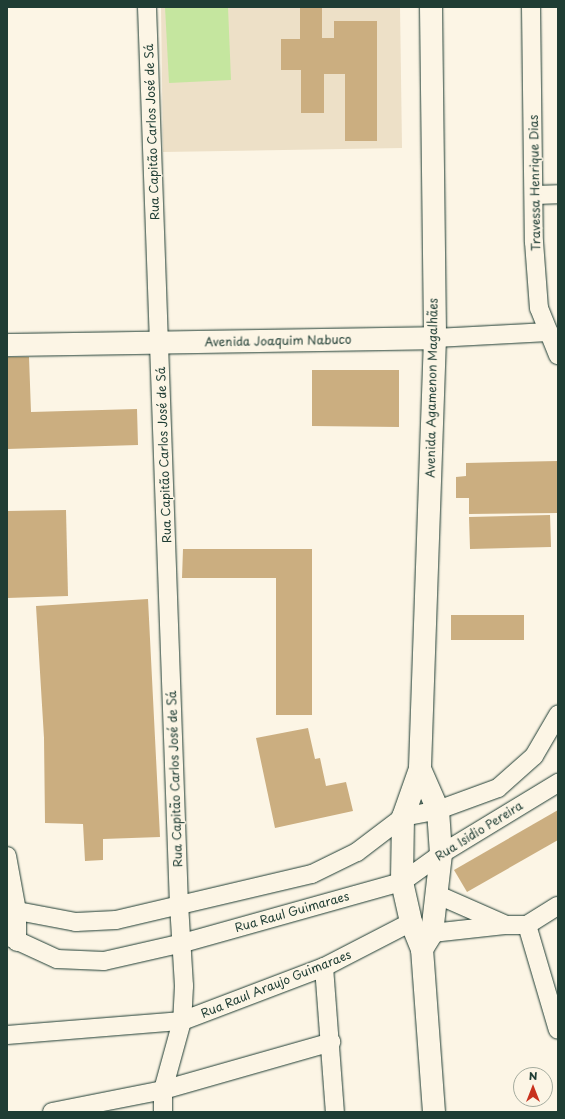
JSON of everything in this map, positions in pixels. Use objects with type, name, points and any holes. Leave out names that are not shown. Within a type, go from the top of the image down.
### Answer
[{"type":"main road","name":"Avenida Agamenon Magalhães","points":[[427,941],[411,922],[402,882],[403,817],[420,770],[435,338],[431,7]]},
{"type":"main road","name":"Avenida Joaquim Nabuco","points":[[7,344],[435,338]]},
{"type":"main road","name":"Avenida Agamenon Magalhães","points":[[420,770],[438,810],[441,854],[438,895],[427,941]]},
{"type":"main road","points":[[427,941],[434,1112]]},
{"type":"street","name":"Rua Capitão Carlos José de Sá","points":[[147,7],[179,904]]},
{"type":"street","name":"Travessa Henrique Dias","points":[[531,7],[535,195],[534,242],[539,308],[558,355]]},
{"type":"street","points":[[535,195],[558,194]]},
{"type":"street","name":"Avenida Joaquim Nabuco","points":[[435,338],[549,332]]},
{"type":"street","points":[[12,910],[76,922],[109,920],[312,874],[357,852],[403,817],[438,810],[498,788],[534,756],[558,715]]},
{"type":"street","name":"Rua Isidio Pereira","points":[[402,882],[441,854],[558,783]]},
{"type":"street","points":[[7,856],[12,910],[12,939]]},
{"type":"street","name":"Rua Raul Guimaraes","points":[[12,939],[57,959],[104,962],[183,943],[402,882]]},
{"type":"street","points":[[438,895],[505,925]]},
{"type":"street","points":[[163,1112],[163,1090],[182,1021],[183,943],[179,904]]},
{"type":"street","points":[[427,941],[505,925],[527,925],[558,906]]},
{"type":"street","name":"Rua Raul Araujo Guimaraes","points":[[7,1035],[182,1021],[324,967],[411,922]]},
{"type":"street","points":[[527,925],[558,1030]]},
{"type":"street","points":[[324,967],[331,1042],[335,1112]]},
{"type":"street","points":[[7,1022],[47,1032]]},
{"type":"street","points":[[52,1112],[163,1090],[331,1042]]},
{"type":"shaded area","points":[[161,7],[400,7],[402,148],[163,152]]},
{"type":"green space","points":[[165,7],[228,7],[231,80],[169,83]]},
{"type":"building","points":[[300,7],[322,7],[322,38],[334,38],[334,21],[377,21],[377,141],[345,141],[345,74],[324,74],[324,113],[301,113],[301,70],[281,70],[281,39],[300,39]]},
{"type":"building","points":[[7,357],[29,357],[31,412],[137,409],[138,445],[7,449]]},
{"type":"building","points":[[312,370],[399,370],[399,427],[312,426]]},
{"type":"building","points":[[558,461],[558,513],[469,514],[469,498],[456,498],[456,477],[466,476],[466,463]]},
{"type":"building","points":[[66,510],[68,596],[7,598],[7,511]]},
{"type":"building","points":[[550,515],[551,547],[470,549],[469,517]]},
{"type":"building","points":[[183,549],[312,549],[312,715],[276,715],[276,578],[182,578]]},
{"type":"building","points":[[148,599],[160,837],[103,839],[103,860],[85,861],[83,824],[45,823],[44,738],[36,606]]},
{"type":"building","points":[[451,615],[524,615],[524,640],[451,640]]},
{"type":"building","points":[[308,728],[315,759],[320,758],[326,786],[346,782],[353,811],[275,828],[256,738]]},
{"type":"building","points":[[558,810],[558,840],[467,892],[454,870]]}]
